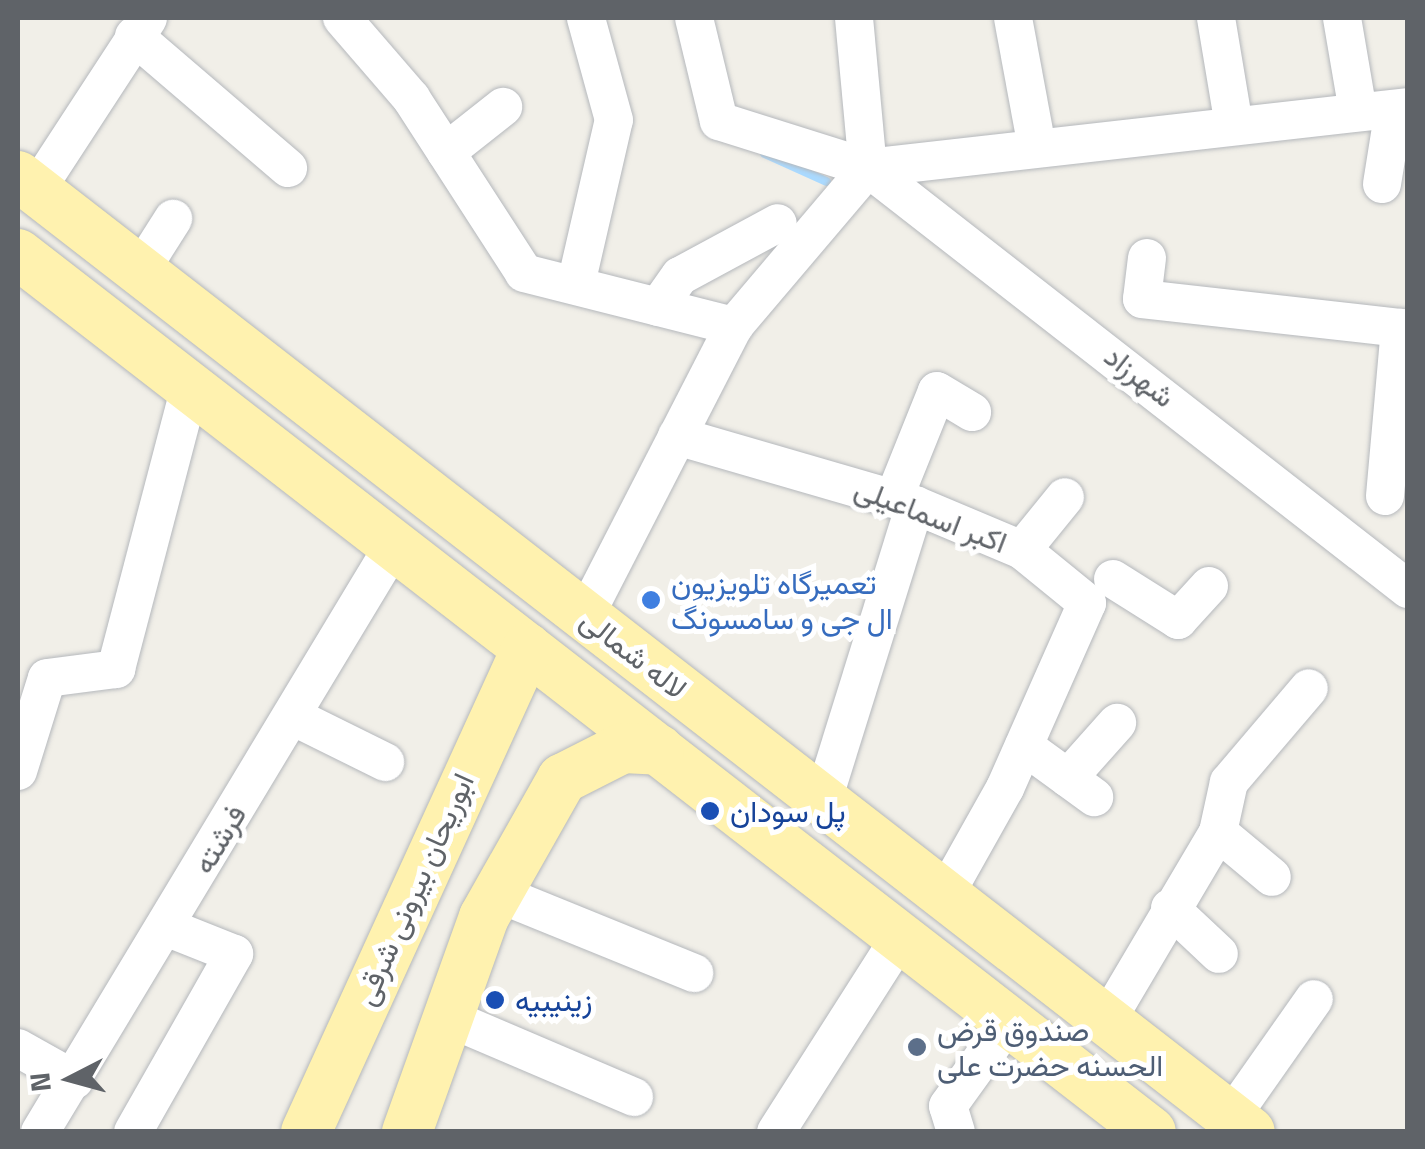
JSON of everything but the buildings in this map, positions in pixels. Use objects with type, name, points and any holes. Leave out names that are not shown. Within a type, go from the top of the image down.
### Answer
[{"type":"main road","name":"لاله شمالی","points":[[27,183],[1240,1124]]},
{"type":"main road","name":"لاله شمالی","points":[[18,254],[1152,1132]]},
{"type":"main road","points":[[481,612],[500,703]]},
{"type":"main road","name":"ابوریحان بیرونی شرقی","points":[[306,1132],[527,648]]},
{"type":"main road","points":[[417,1128],[490,905],[562,779],[623,748],[658,750]]},
{"type":"main road","points":[[414,890],[442,875],[464,880],[490,905]]},
{"type":"main road","points":[[906,942],[978,974],[987,942],[962,908]]},
{"type":"main road","points":[[1023,1032],[1036,994],[1100,1015]]},
{"type":"street","points":[[342,18],[446,152],[524,273],[734,326]]},
{"type":"street","points":[[576,284],[614,120],[586,18]]},
{"type":"street","points":[[694,18],[719,121],[868,168],[1387,109]]},
{"type":"street","points":[[585,616],[734,326],[868,168],[854,18]]},
{"type":"street","points":[[1014,18],[1036,147]]},
{"type":"street","points":[[1216,18],[1234,126]]},
{"type":"street","points":[[1342,18],[1387,109],[1382,184]]},
{"type":"street","points":[[27,183],[141,27],[288,168]]},
{"type":"street","points":[[446,152],[503,107]]},
{"type":"street","name":"شهرزاد","points":[[868,168],[1408,589]]},
{"type":"street","points":[[140,271],[173,219]]},
{"type":"street","points":[[658,307],[680,276],[778,224]]},
{"type":"street","points":[[1147,258],[1142,299],[1404,329],[1385,496]]},
{"type":"street","points":[[18,771],[32,670],[116,668],[190,387]]},
{"type":"street","points":[[823,800],[937,391],[972,412]]},
{"type":"street","name":"اکبر اسماعیلی","points":[[677,436],[904,502],[1022,550],[1112,580],[1178,620],[1209,586]]},
{"type":"street","points":[[1022,550],[1065,497]]},
{"type":"street","name":"فرشته","points":[[40,1132],[75,1080],[394,545]]},
{"type":"street","points":[[962,908],[1024,746],[1112,580]]},
{"type":"street","points":[[1100,1015],[1218,832],[1229,782],[1309,688]]},
{"type":"street","points":[[292,716],[385,762]]},
{"type":"street","points":[[1024,746],[1081,787],[1117,724]]},
{"type":"street","points":[[1218,832],[1272,877]]},
{"type":"street","points":[[490,905],[694,973]]},
{"type":"street","points":[[1170,908],[1219,954]]},
{"type":"street","points":[[133,1132],[234,954],[166,928]]},
{"type":"street","points":[[776,1132],[906,942]]},
{"type":"street","points":[[1240,1124],[1314,999]]},
{"type":"street","points":[[451,1019],[634,1096]]},
{"type":"street","points":[[956,1132],[948,1106],[1023,1032]]},
{"type":"street","points":[[18,1048],[75,1080]]},
{"type":"waterway","points":[[764,153],[826,181]]},
{"type":"place","name":"تعمیرگاه تلویزیون ال جی و سامسونگ","points":[[651,600]]},
{"type":"place","name":"پل سودان","points":[[710,811]]},
{"type":"place","name":"زینیبیه","points":[[495,1000]]},
{"type":"place","name":"صندوق قرض الحسنه حضرت علی","points":[[917,1047]]}]
